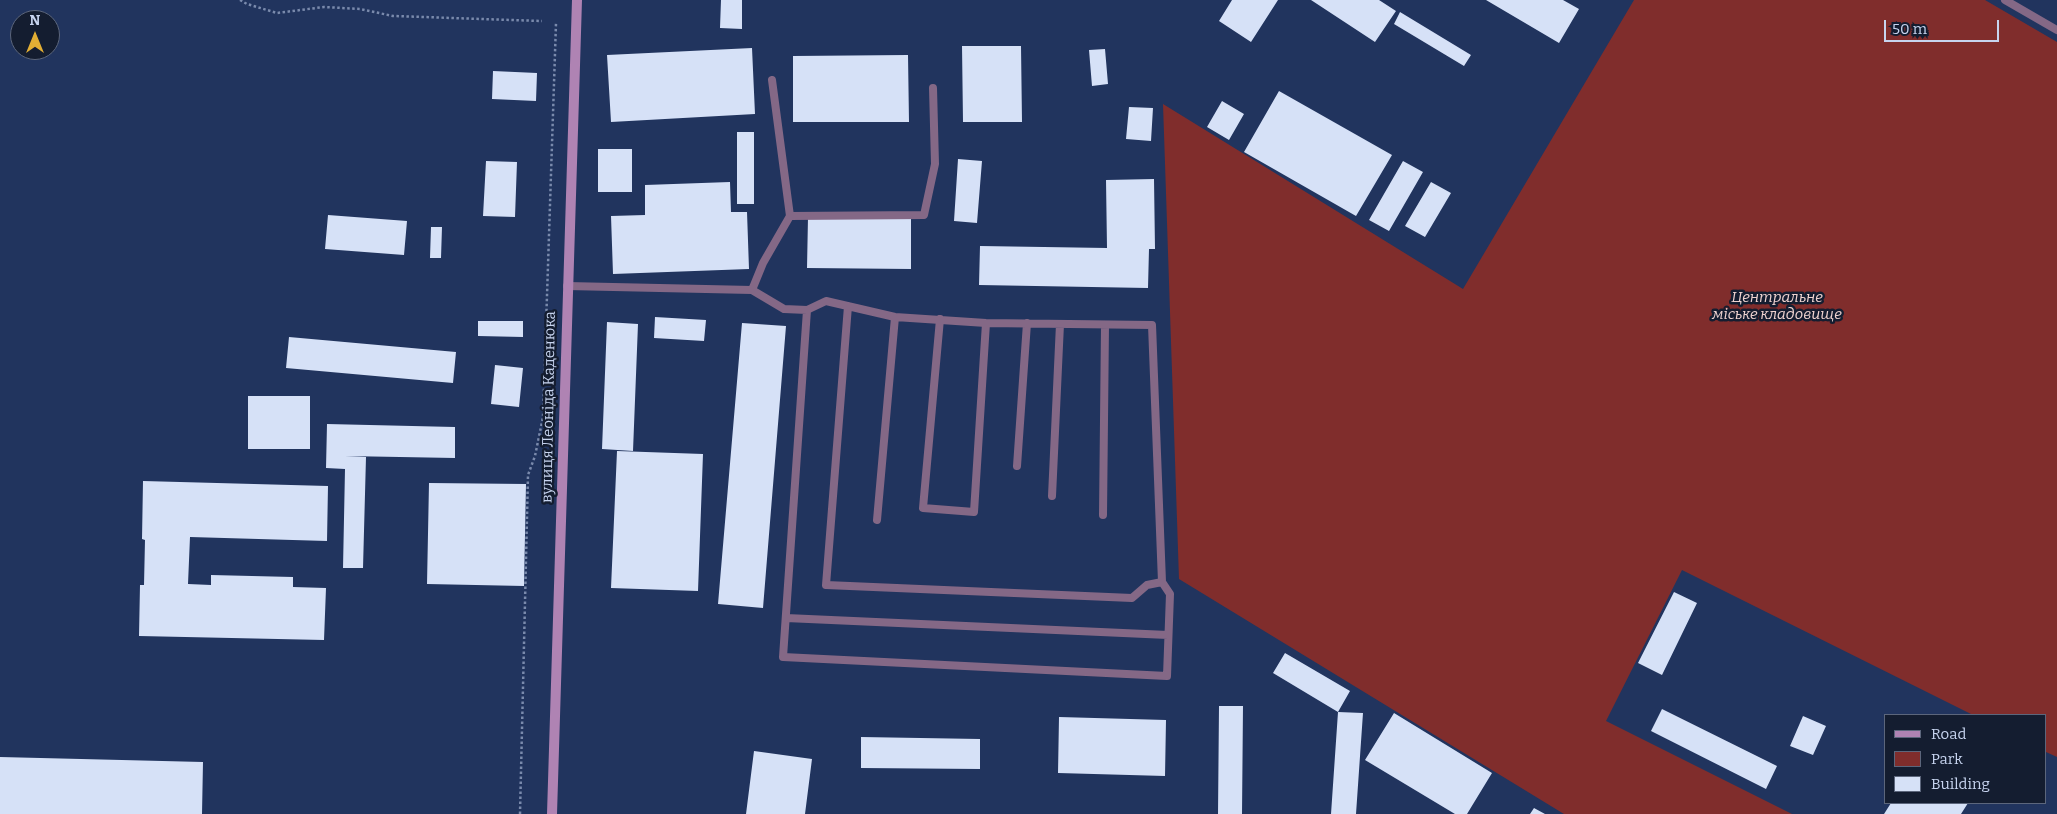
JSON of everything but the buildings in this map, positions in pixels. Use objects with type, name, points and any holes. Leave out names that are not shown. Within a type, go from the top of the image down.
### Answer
[{"type":"street","name":"вулиця Леоніда Каденюка","points":[[552,814],[577,0]]},
{"type":"lane","points":[[2005,0],[2057,30]]},
{"type":"lane","points":[[752,290],[763,263],[790,216],[772,80]]},
{"type":"lane","points":[[790,216],[924,215],[935,164],[933,88]]},
{"type":"lane","points":[[567,286],[752,290],[784,309],[807,310],[826,301],[895,317],[986,323],[1152,325],[1162,582],[1170,594],[1167,676],[783,657],[807,310]]},
{"type":"lane","points":[[848,306],[826,585],[1132,598],[1147,585],[1162,582]]},
{"type":"lane","points":[[877,520],[895,317]]},
{"type":"lane","points":[[940,319],[923,508],[974,512],[986,323]]},
{"type":"lane","points":[[1017,466],[1027,323]]},
{"type":"lane","points":[[1052,496],[1060,324]]},
{"type":"lane","points":[[1103,515],[1105,325]]},
{"type":"lane","points":[[786,618],[1168,635]]},
{"type":"path","points":[[240,0],[277,13],[324,7],[360,9],[393,16],[542,21]]},
{"type":"path","points":[[520,814],[528,475],[535,456],[543,417],[556,23]]},
{"type":"green space","name":"Центральне міське кладовище","points":[[1634,0],[1985,0],[2057,42],[2057,757],[2047,752],[2047,714],[1971,714],[1682,570],[1606,721],[1792,814],[1564,814],[1179,579],[1163,104],[1463,289]]}]
